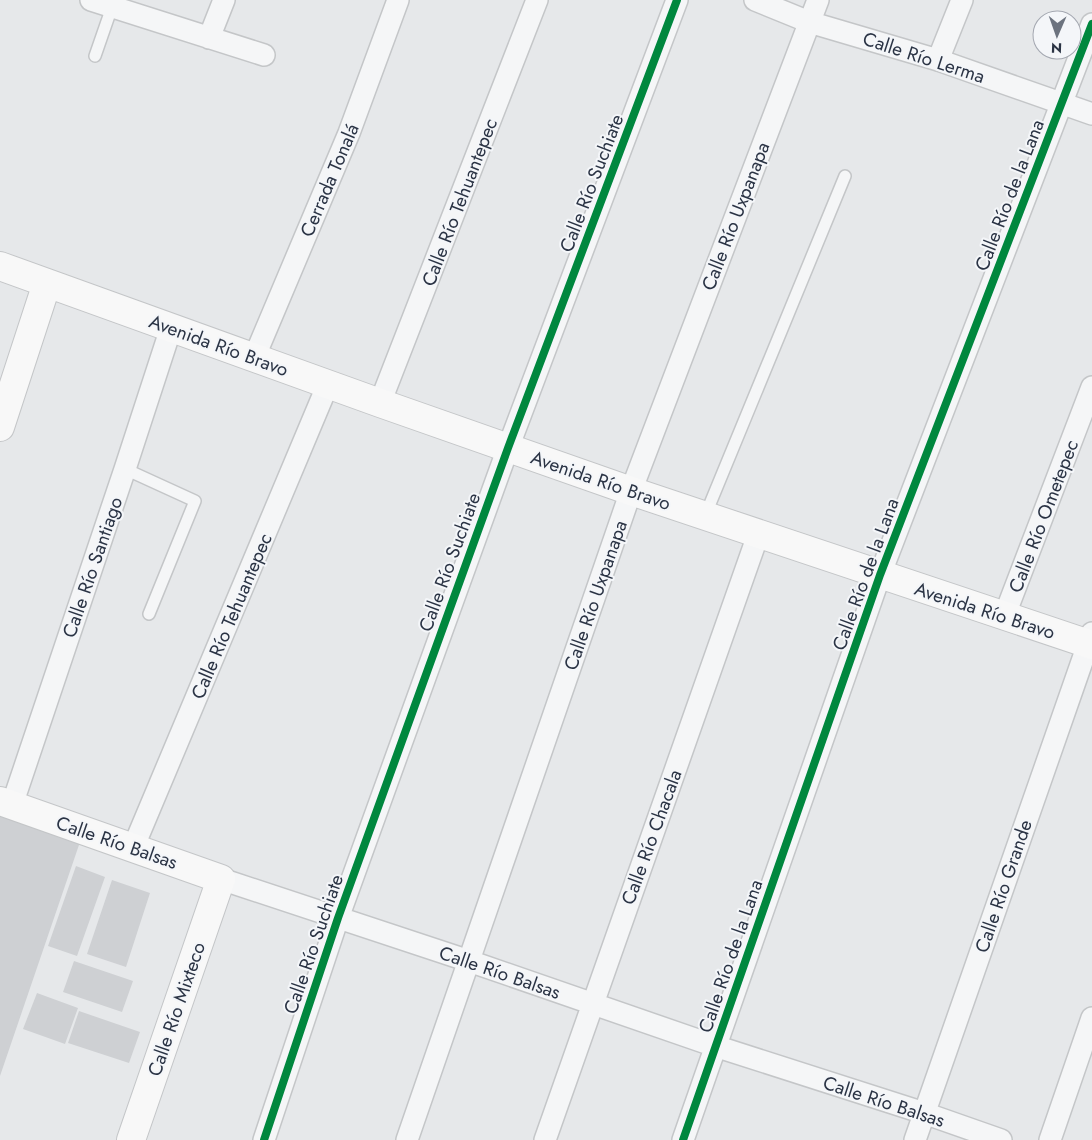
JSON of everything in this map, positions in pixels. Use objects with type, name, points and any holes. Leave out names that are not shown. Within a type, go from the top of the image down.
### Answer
[{"type":"main road","name":"Avenida Río Bravo","points":[[0,266],[380,403],[758,535],[1004,617],[1091,641]]},
{"type":"main road","points":[[0,427],[47,283]]},
{"type":"main road","name":"Calle Río Balsas","points":[[6,803],[221,879]]},
{"type":"main road","name":"Calle Río Mixteco","points":[[131,1140],[221,879]]},
{"type":"street","points":[[90,0],[264,55]]},
{"type":"street","points":[[209,38],[224,0]]},
{"type":"street","name":"Cerrada Tonalá","points":[[254,358],[349,133],[398,0]]},
{"type":"street","name":"Calle Río Tehuantepec","points":[[380,403],[537,0]]},
{"type":"street","name":"Calle Río Suchiate","points":[[264,1140],[338,918],[508,448],[677,0]]},
{"type":"street","name":"Calle Río Lerma","points":[[755,0],[810,22],[938,60],[1092,114]]},
{"type":"street","name":"Calle Río Uxpanapa","points":[[407,1140],[630,491],[818,0]]},
{"type":"street","points":[[938,60],[962,0]]},
{"type":"street","name":"Calle Río de la Lana","points":[[683,1140],[880,575],[1092,24]]},
{"type":"street","name":"Calle Río Santiago","points":[[6,803],[125,469],[170,328]]},
{"type":"street","name":"Calle Río Tehuantepec","points":[[134,848],[328,384]]},
{"type":"street","name":"Calle Río Ometepec","points":[[1004,617],[1092,386]]},
{"type":"street","name":"Calle Río Chacala","points":[[545,1140],[758,535]]},
{"type":"street","name":"Calle Río Grande","points":[[915,1140],[1091,641]]},
{"type":"street","name":"Calle Río Balsas","points":[[221,879],[1001,1140]]},
{"type":"street","points":[[1050,1140],[1092,1018]]},
{"type":"lane","points":[[95,56],[112,7]]},
{"type":"lane","points":[[704,516],[845,176]]},
{"type":"lane","points":[[125,469],[195,502],[149,614]]},
{"type":"building","points":[[0,815],[80,842],[0,1076]]},
{"type":"building","points":[[76,866],[105,877],[77,956],[48,946]]},
{"type":"building","points":[[112,880],[150,893],[126,967],[87,954]]},
{"type":"building","points":[[74,961],[133,981],[122,1012],[63,992]]},
{"type":"building","points":[[37,993],[78,1008],[65,1044],[23,1029]]},
{"type":"building","points":[[79,1011],[140,1032],[129,1063],[68,1043]]},
{"type":"cycle path","points":[[264,1140],[338,918],[508,448],[677,0]]},
{"type":"cycle path","points":[[683,1140],[880,575],[1092,24]]}]
